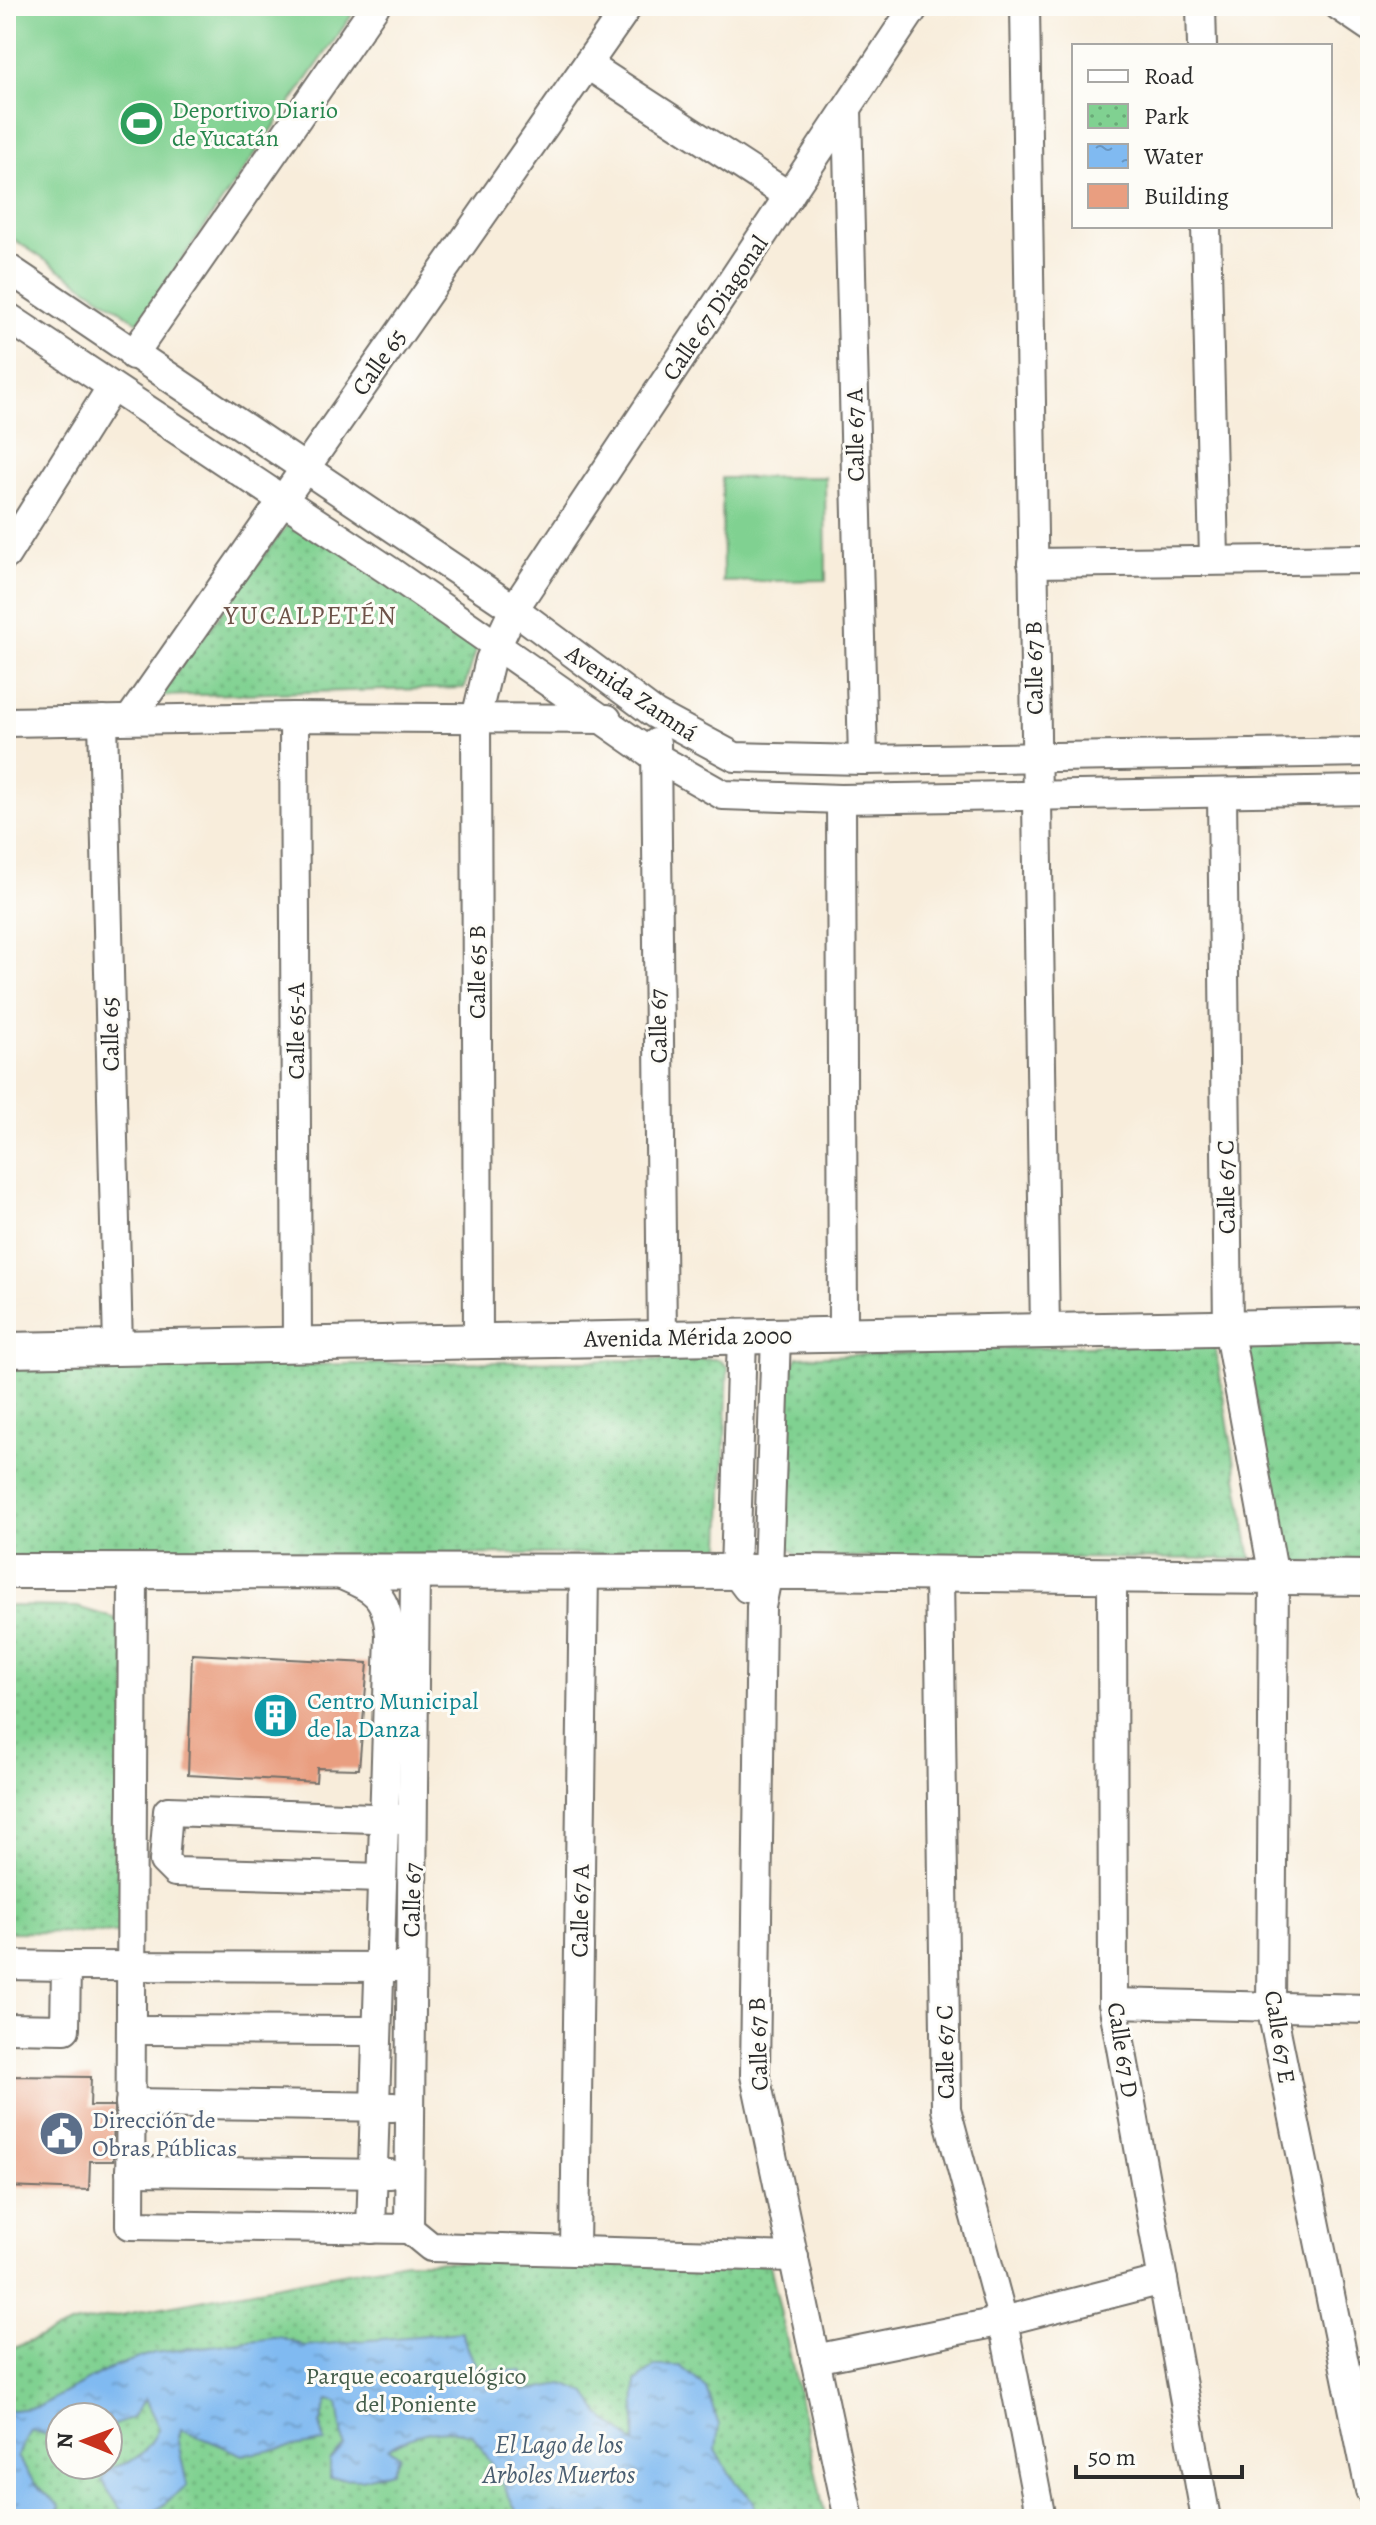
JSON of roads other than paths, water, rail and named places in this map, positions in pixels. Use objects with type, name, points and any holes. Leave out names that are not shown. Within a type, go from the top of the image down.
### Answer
[{"type":"main road","name":"Avenida Mérida 2000","points":[[6,1350],[1370,1325]]},
{"type":"main road","points":[[6,1571],[584,1571],[1370,1578]]},
{"type":"street","points":[[133,355],[375,6]]},
{"type":"street","name":"Calle 65","points":[[118,1348],[117,719],[303,470],[628,6]]},
{"type":"street","name":"Calle 67 Diagonal","points":[[514,609],[915,6]]},
{"type":"street","name":"Calle 67 B","points":[[1025,6],[1045,1331]]},
{"type":"street","points":[[1201,6],[1202,44]]},
{"type":"street","points":[[1339,6],[1370,27]]},
{"type":"street","points":[[588,65],[789,196]]},
{"type":"street","name":"Calle 67 A","points":[[847,109],[863,760]]},
{"type":"street","points":[[1206,228],[1214,558]]},
{"type":"street","name":"Avenida Zamná","points":[[6,267],[303,470],[514,609],[655,714],[735,757],[863,760],[1370,752]]},
{"type":"street","name":"Avenida Zamná","points":[[6,316],[607,719],[656,757],[723,795],[841,799],[1370,790]]},
{"type":"street","points":[[6,555],[111,388]]},
{"type":"street","points":[[1032,563],[1214,558],[1370,559]]},
{"type":"street","name":"Calle 65 B","points":[[478,1341],[476,718],[490,660],[514,609]]},
{"type":"street","name":"Calle 67","points":[[655,714],[662,1338]]},
{"type":"street","points":[[6,722],[294,717],[607,719]]},
{"type":"street","name":"Calle 65-A","points":[[294,717],[297,1345]]},
{"type":"street","name":"Calle 67 C","points":[[1222,793],[1228,1327],[1274,1577]]},
{"type":"street","points":[[841,799],[843,1334]]},
{"type":"street","points":[[742,1336],[752,1572]]},
{"type":"street","points":[[752,1572],[776,1336]]},
{"type":"street","points":[[133,1571],[130,2225],[409,2229],[431,2247],[794,2257]]},
{"type":"street","points":[[332,1571],[369,1587],[388,1606],[390,1635],[371,2229]]},
{"type":"street","name":"Calle 67","points":[[409,2229],[415,1571]]},
{"type":"street","name":"Calle 67 A","points":[[575,2250],[584,1571]]},
{"type":"street","name":"Calle 67 B","points":[[752,1572],[761,1607],[755,2075],[849,2519]]},
{"type":"street","name":"Calle 67 C","points":[[939,1573],[946,2109],[1003,2321],[1041,2519]]},
{"type":"street","name":"Calle 67 D","points":[[1112,1575],[1113,2003],[1206,2519]]},
{"type":"street","name":"Calle 67 E","points":[[1274,1577],[1271,2006],[1370,2490]]},
{"type":"street","points":[[382,1878],[175,1872],[164,1861],[168,1811],[413,1820]]},
{"type":"street","points":[[6,1965],[411,1967]]},
{"type":"street","points":[[6,2028],[65,2029],[66,1966]]},
{"type":"street","points":[[1113,2003],[1370,2009]]},
{"type":"street","points":[[131,2030],[377,2031]]},
{"type":"street","points":[[130,2103],[410,2107]]},
{"type":"street","points":[[130,2171],[409,2174]]},
{"type":"street","points":[[815,2359],[1003,2321],[1163,2280]]},
{"type":"water","name":"El Lago de los Arboles Muertos","points":[[461,2332],[477,2369],[523,2371],[523,2391],[563,2384],[587,2393],[599,2413],[635,2443],[636,2382],[655,2366],[680,2366],[706,2388],[719,2425],[716,2450],[730,2475],[754,2502],[756,2519],[520,2519],[499,2475],[472,2434],[461,2432],[419,2434],[389,2448],[399,2456],[392,2471],[361,2479],[330,2478],[330,2461],[344,2446],[338,2402],[328,2400],[320,2424],[325,2442],[243,2455],[181,2429],[178,2442],[187,2485],[152,2514],[127,2519],[102,2481],[124,2481],[124,2464],[140,2455],[159,2428],[145,2399],[132,2418],[124,2421],[124,2401],[49,2401],[115,2366],[154,2353],[281,2337],[304,2346]]},
{"type":"water","name":"El Lago de los Arboles Muertos","points":[[44,2404],[44,2434],[30,2430],[17,2457],[36,2485],[60,2506],[53,2519],[6,2519],[6,2411]]},
{"type":"place","name":"Deportivo Diario de Yucatán","points":[[141,124]]},
{"type":"place","name":"Centro Municipal de la Danza","points":[[276,1715]]},
{"type":"place","name":"Dirección de Obras Públicas","points":[[61,2134]]},
{"type":"district","name":"YUCALPETÉN","points":[[311,615]]},
{"type":"park label","name":"Parque ecoarquelógico del Poniente","points":[[416,2390]]}]
